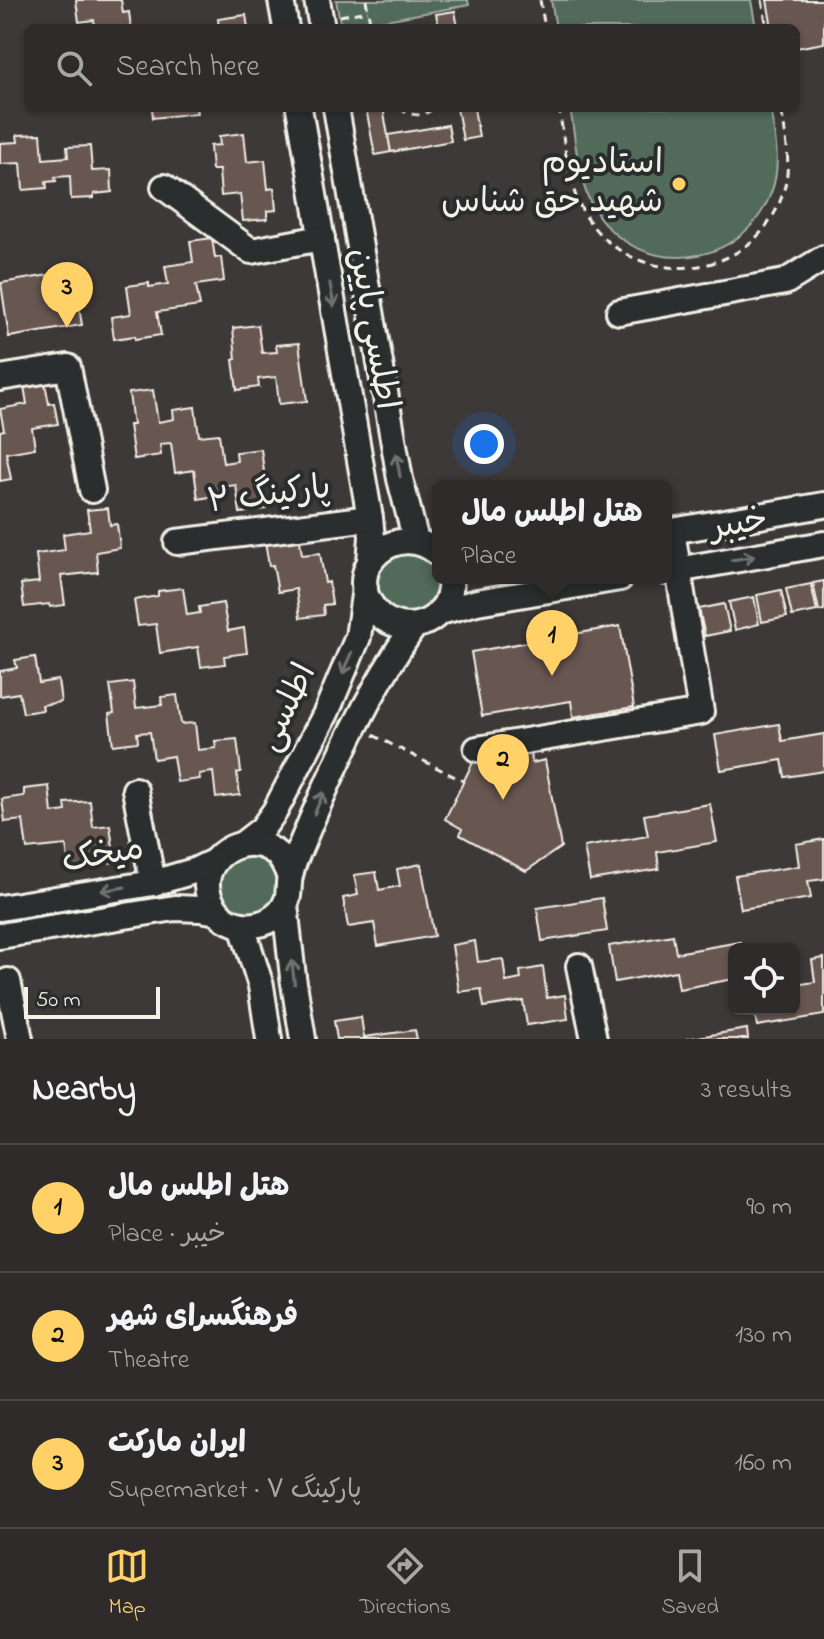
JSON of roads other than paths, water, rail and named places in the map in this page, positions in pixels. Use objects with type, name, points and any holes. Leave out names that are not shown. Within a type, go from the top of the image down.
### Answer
[{"type":"street","points":[[281,0],[285,24]]},
{"type":"street","name":"اطلسی پایین","points":[[300,112],[370,518],[370,562]]},
{"type":"street","name":"اطلسی پایین","points":[[337,112],[400,479],[416,541]]},
{"type":"street","points":[[314,192],[349,185]]},
{"type":"street","points":[[164,187],[251,251],[322,238]]},
{"type":"street","points":[[619,312],[785,282],[824,258]]},
{"type":"street","points":[[0,378],[68,367],[92,490]]},
{"type":"street","name":"خیبر","points":[[672,531],[824,505]]},
{"type":"street","name":"پارکینگ ۲","points":[[177,542],[370,518]]},
{"type":"street","points":[[370,562],[389,544],[403,540],[432,548]]},
{"type":"street","name":"خیبر","points":[[672,571],[824,544]]},
{"type":"street","name":"اطلسی","points":[[244,843],[262,829],[275,811],[326,713],[358,637],[365,575],[370,562]]},
{"type":"street","points":[[477,749],[701,712],[672,571]]},
{"type":"street","points":[[365,588],[368,601],[376,613],[387,621],[414,626],[429,621],[440,612],[448,599],[451,584]]},
{"type":"street","points":[[440,612],[477,602],[584,584]]},
{"type":"street","name":"اطلسی","points":[[289,875],[355,726],[381,675],[414,626]]},
{"type":"street","points":[[135,790],[153,883]]},
{"type":"street","points":[[244,843],[268,848],[277,854],[289,875],[289,895],[285,905],[267,922],[255,926],[242,926],[225,918],[210,901],[207,887],[215,861],[223,852],[244,843]]},
{"type":"street","name":"میخک","points":[[0,908],[153,883],[194,871],[215,861]]},
{"type":"street","points":[[285,905],[303,1039]]},
{"type":"street","name":"میخک","points":[[0,936],[175,908],[218,912]]},
{"type":"street","points":[[242,926],[261,986],[269,1039]]},
{"type":"street","points":[[579,966],[594,1039]]},
{"type":"street","points":[[8,981],[20,1039]]},
{"type":"place","name":"استادیوم شهید حق شناس","points":[[679,184]]},
{"type":"place","name":"ایران مارکت","points":[[67,328]]},
{"type":"place","name":"هتل اطلس مال","points":[[552,676]]},
{"type":"place","name":"فرهنگسرای شهر","points":[[503,800]]}]
